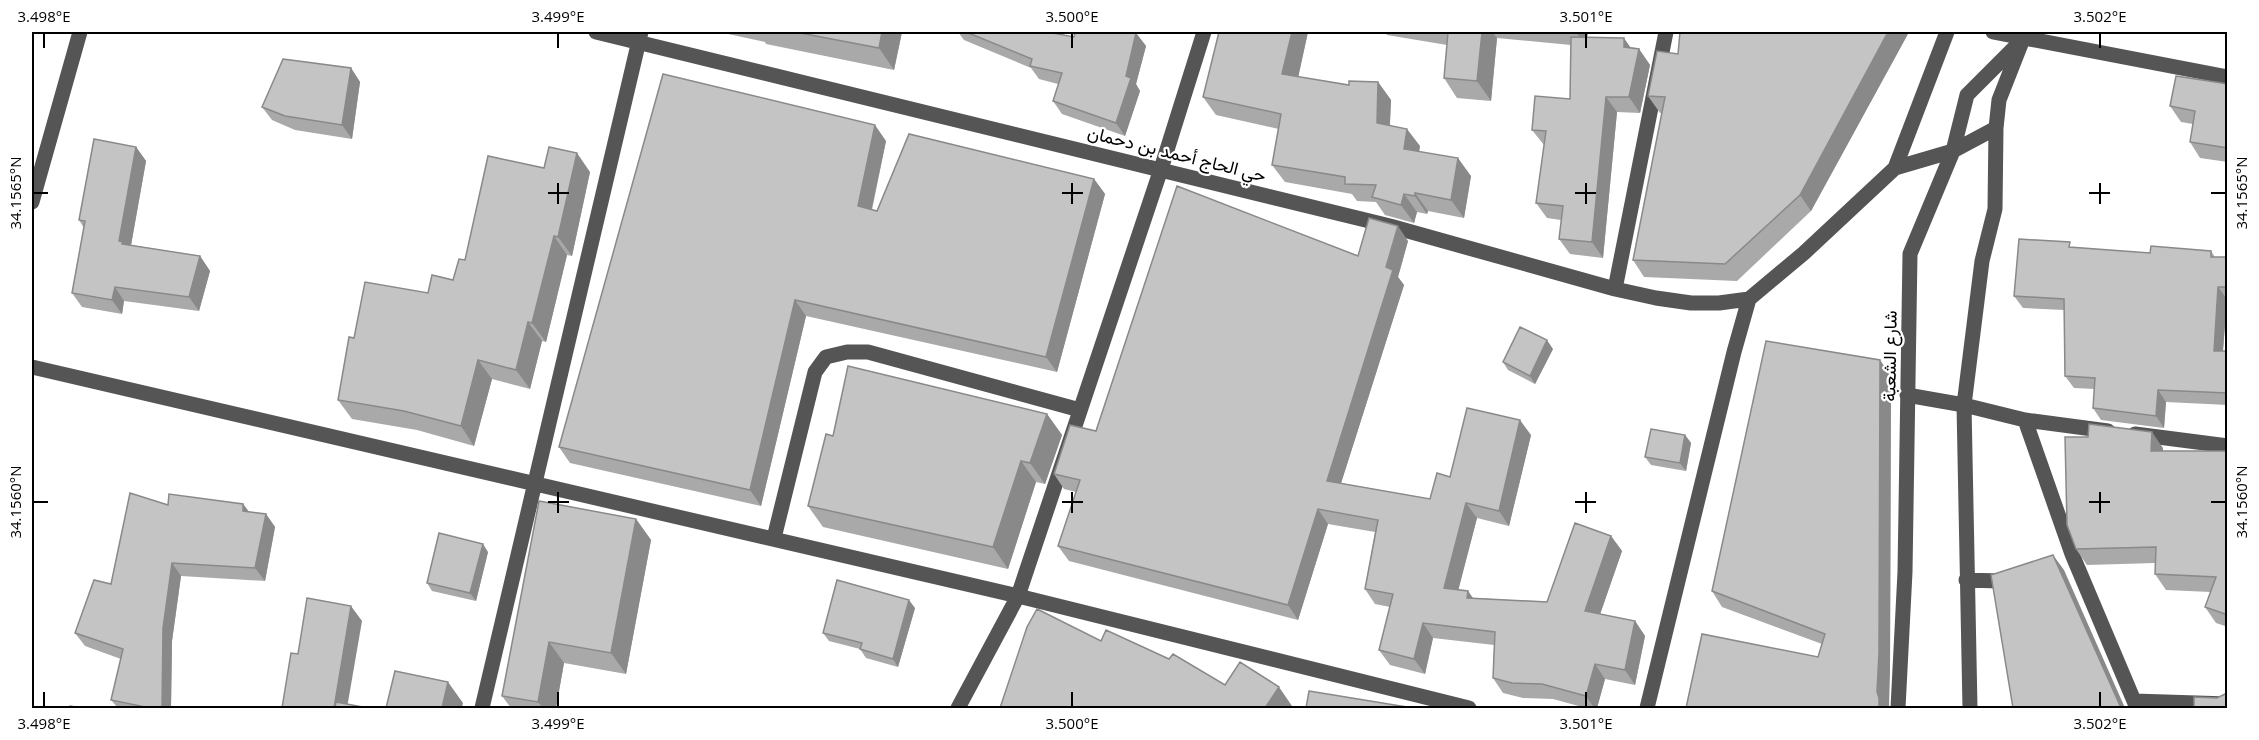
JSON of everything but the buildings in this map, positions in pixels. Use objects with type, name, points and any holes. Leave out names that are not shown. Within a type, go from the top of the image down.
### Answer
[{"type":"street","points":[[32,202],[80,32]]},
{"type":"street","name":"حي الحاج أحمد بن دحمان","points":[[596,32],[639,37],[1390,226],[1615,289],[1691,303],[1719,303],[1749,299]]},
{"type":"street","points":[[958,708],[1018,596],[1161,169],[1204,32]]},
{"type":"street","points":[[1615,289],[1666,32]]},
{"type":"street","points":[[1647,708],[1749,299],[1804,253],[1895,168],[1947,32]]},
{"type":"street","points":[[1993,32],[2025,35],[2228,77]]},
{"type":"street","points":[[1970,708],[1964,405],[1982,261],[1995,209],[1996,128],[2000,100],[2025,35]]},
{"type":"street","name":"شارع الشعبة","points":[[1898,708],[1905,572],[1910,254],[1953,151],[1966,94],[2025,35]]},
{"type":"street","points":[[482,708],[639,37]]},
{"type":"street","points":[[1895,168],[1953,151],[1996,128]]},
{"type":"street","points":[[774,538],[815,372],[826,357],[846,352],[868,352],[1080,410]]},
{"type":"street","points":[[32,367],[774,538],[1469,708]]},
{"type":"street","points":[[1907,395],[1964,405],[2025,420],[2228,446]]},
{"type":"street","points":[[2025,420],[2066,557],[2135,705],[2228,704]]},
{"type":"street","points":[[1966,580],[2000,581],[2020,573]]}]
